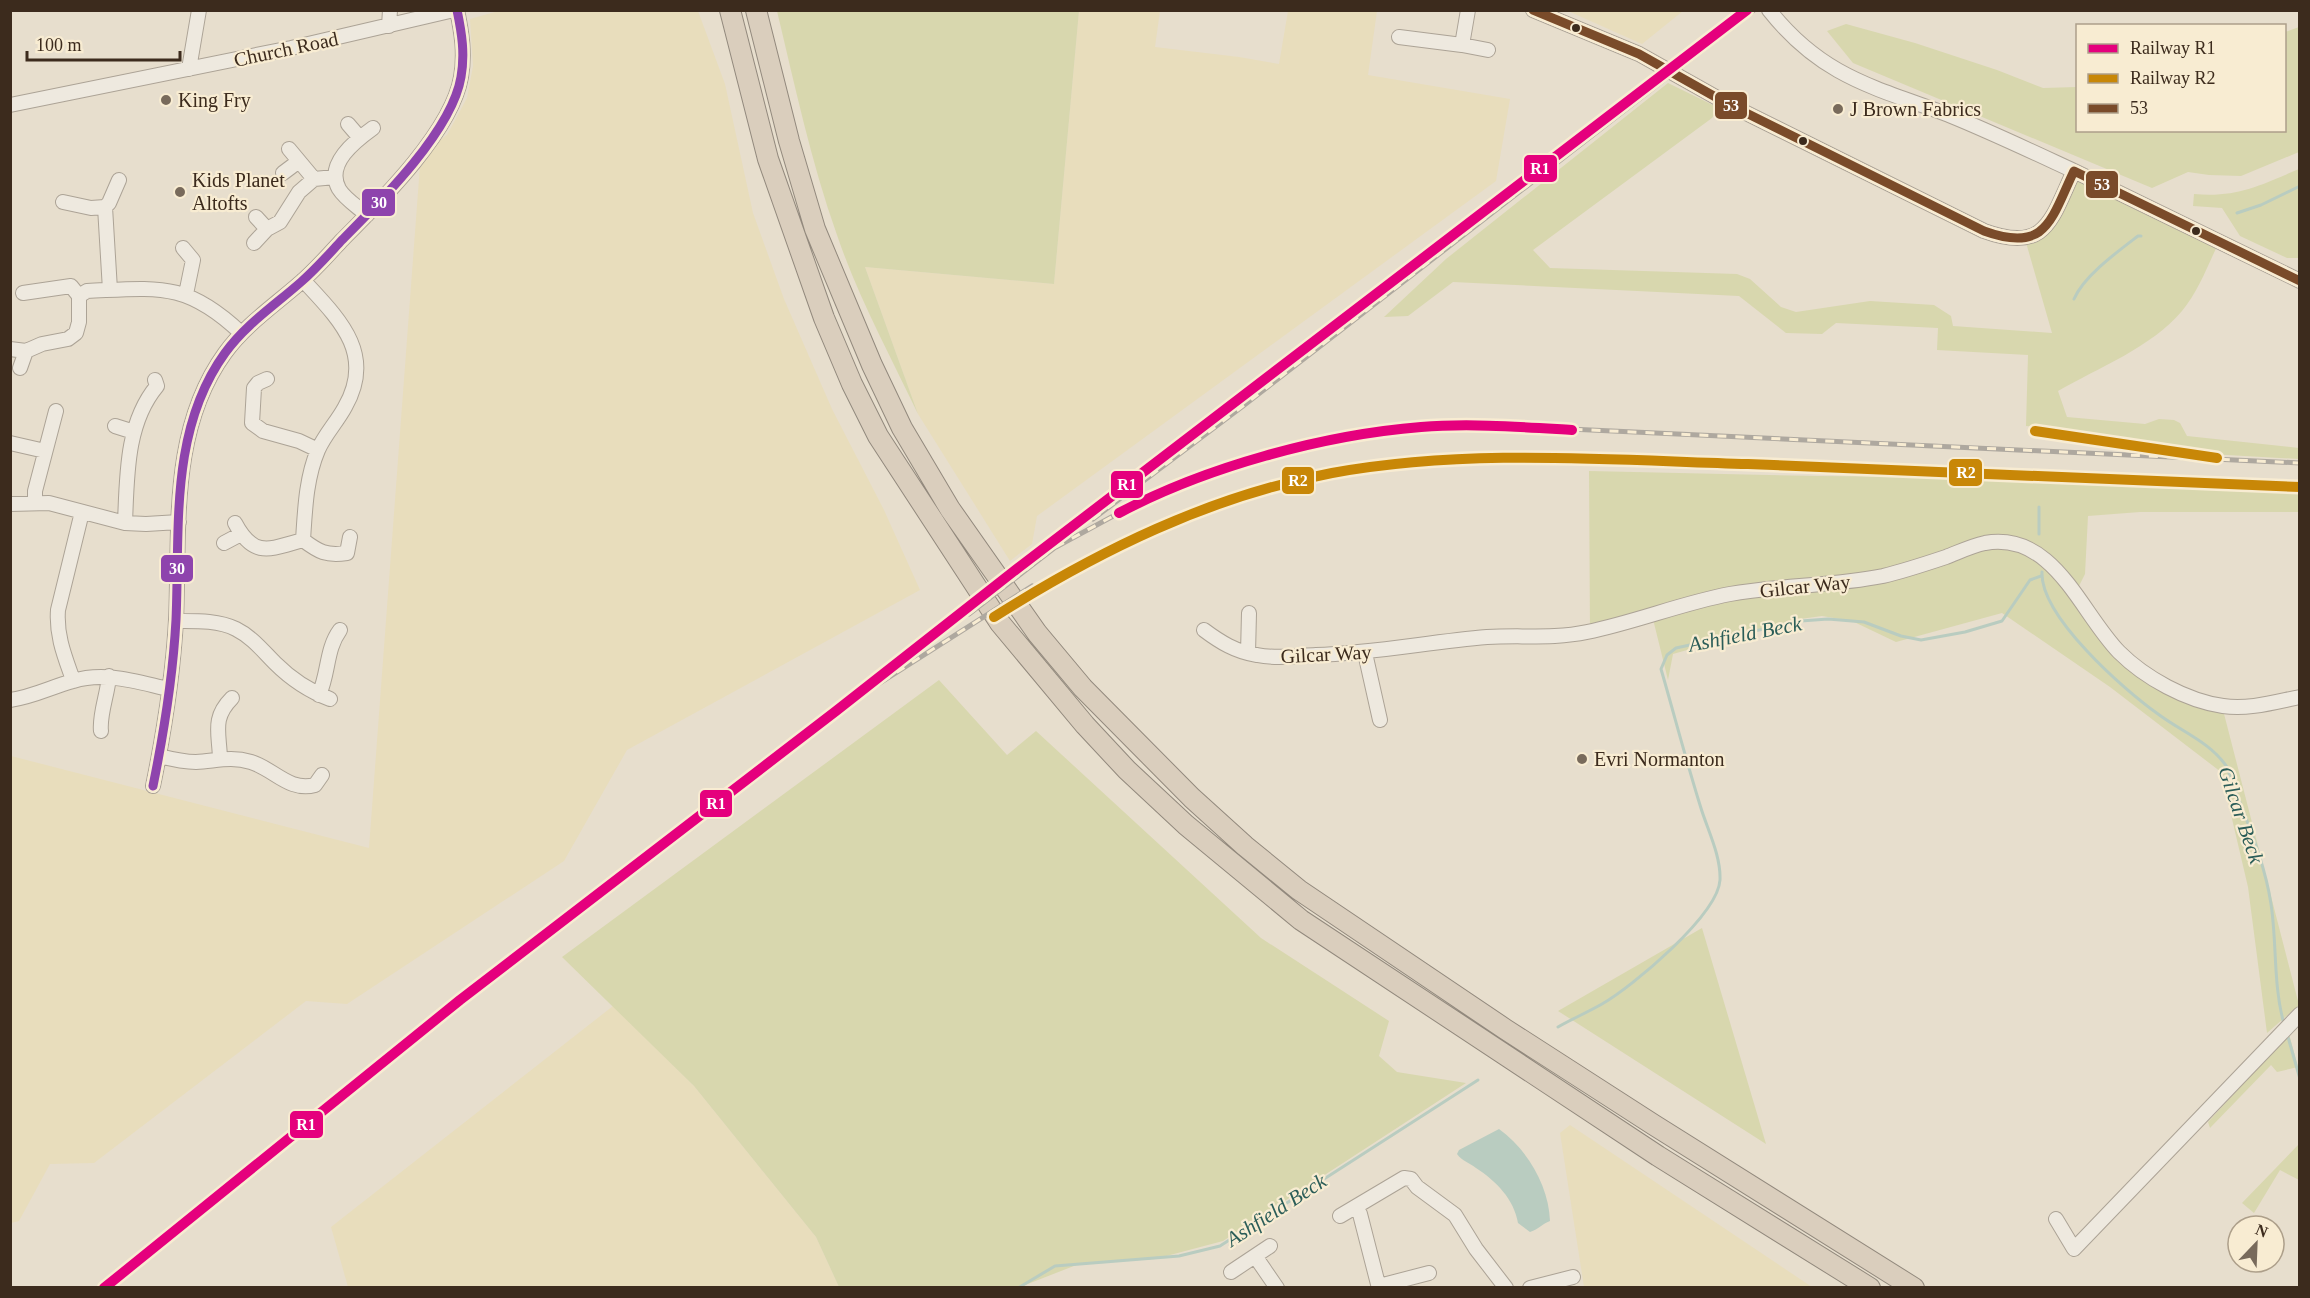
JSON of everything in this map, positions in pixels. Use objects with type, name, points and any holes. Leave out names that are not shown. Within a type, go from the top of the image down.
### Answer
[{"type":"highway","points":[[730,10],[768,159],[824,318],[852,384],[878,436],[1000,622],[1085,725],[1127,770],[1186,825],[1301,920],[1658,1156],[1846,1287]]},
{"type":"highway","points":[[756,10],[789,141],[815,229],[892,407],[950,509],[1037,633],[1083,688],[1192,798],[1245,846],[1299,890],[1564,1068],[1914,1287]]},
{"type":"highway","points":[[1658,1156],[1870,1287]]},
{"type":"street","points":[[189,69],[199,10]]},
{"type":"street","points":[[389,26],[390,10]]},
{"type":"street","points":[[153,786],[169,689],[176,621],[178,522],[185,449],[194,417],[210,377],[224,353],[241,333],[303,280],[367,215],[421,152],[453,104],[461,79],[464,45],[456,10]]},
{"type":"street","name":"Church Road","points":[[10,105],[189,69],[456,10]]},
{"type":"street","points":[[1462,45],[1468,10]]},
{"type":"street","points":[[1533,10],[1639,54],[1728,104],[2000,237],[2025,239],[2047,228],[2074,171]]},
{"type":"street","points":[[1769,10],[1812,54],[1850,78],[1991,133],[2300,281]]},
{"type":"street","points":[[1399,37],[1488,50]]},
{"type":"street","points":[[348,124],[360,138]]},
{"type":"street","points":[[367,215],[339,189],[335,177],[342,157],[373,128]]},
{"type":"street","points":[[289,149],[314,179]]},
{"type":"street","points":[[283,173],[298,161]]},
{"type":"street","points":[[254,243],[267,229],[280,222],[299,192],[314,179],[335,177]]},
{"type":"street","points":[[63,202],[91,208],[105,207],[119,180]]},
{"type":"street","points":[[105,207],[110,290]]},
{"type":"street","points":[[256,217],[267,229]]},
{"type":"street","points":[[186,294],[193,270],[190,250]]},
{"type":"street","points":[[303,280],[343,326],[354,346],[356,360],[354,387],[346,407],[318,450],[309,479],[303,540]]},
{"type":"street","points":[[10,349],[26,351],[42,344],[68,339],[76,333],[79,322],[79,296],[71,286],[23,293]]},
{"type":"street","points":[[79,296],[87,291],[110,290],[164,289],[186,294],[223,316],[241,333]]},
{"type":"street","points":[[20,368],[26,351]]},
{"type":"street","points":[[242,434],[252,423],[253,395],[258,379]]},
{"type":"street","points":[[125,523],[127,477],[134,432],[148,397],[159,385]]},
{"type":"street","points":[[35,503],[35,491],[56,411]]},
{"type":"street","points":[[252,423],[263,430],[292,438],[318,450]]},
{"type":"street","points":[[114,426],[134,432]]},
{"type":"street","points":[[10,443],[45,451]]},
{"type":"street","points":[[10,504],[49,503],[125,523],[178,522]]},
{"type":"street","points":[[73,680],[60,641],[57,623],[58,610],[82,512]]},
{"type":"street","points":[[224,543],[238,529],[250,544],[270,550],[303,540]]},
{"type":"street","points":[[303,540],[319,552],[339,554],[347,553],[350,537]]},
{"type":"street","name":"Gilcar Way","points":[[1204,630],[1227,646],[1271,657],[1365,653],[1489,637],[1572,635],[1618,625],[1727,595],[1831,584],[1884,575],[1910,569],[1977,545],[2000,542],[2026,548],[2046,560],[2064,579],[2119,652],[2133,665],[2167,687],[2222,706],[2251,706],[2300,697]]},
{"type":"street","points":[[1248,653],[1250,613]]},
{"type":"street","points":[[176,621],[199,621],[234,628],[248,636],[292,678],[325,697],[329,651],[339,630]]},
{"type":"street","points":[[1365,653],[1380,720]]},
{"type":"street","points":[[10,700],[40,693],[73,680],[96,676],[110,676],[169,689]]},
{"type":"street","points":[[101,731],[101,716],[110,676]]},
{"type":"street","points":[[220,758],[218,718],[222,708],[232,698]]},
{"type":"street","points":[[159,756],[181,761],[196,762],[220,758],[254,763],[297,786],[318,784]]},
{"type":"street","points":[[2056,1219],[2074,1249],[2300,1014]]},
{"type":"street","points":[[1340,1216],[1404,1178],[1411,1179],[1416,1187],[1455,1215],[1476,1249],[1506,1287]]},
{"type":"street","points":[[1356,1207],[1360,1214],[1379,1286],[1429,1273]]},
{"type":"street","points":[[1231,1272],[1270,1246]]},
{"type":"street","points":[[1255,1256],[1277,1287]]},
{"type":"street","points":[[1530,1287],[1573,1277]]},
{"type":"shaded area","points":[[502,10],[698,11],[725,84],[753,213],[784,299],[832,409],[884,510],[920,590],[627,750],[564,861],[347,1004],[306,1001],[94,1163],[50,1164],[19,1221],[11,1223],[11,756],[369,848],[421,152],[447,135],[467,98],[473,66],[470,19]]},
{"type":"shaded area","points":[[1079,11],[1160,11],[1155,47],[1279,64],[1288,11],[1377,11],[1368,75],[1510,99],[1496,181],[1037,516],[1032,544],[1010,561],[918,414],[865,267],[1054,284]]},
{"type":"shaded area","points":[[1568,11],[1683,11],[1642,44]]},
{"type":"shaded area","points":[[613,1006],[694,1086],[816,1237],[839,1287],[348,1287],[331,1227]]},
{"type":"shaded area","points":[[1570,1125],[1812,1287],[1584,1287],[1560,1133]]},
{"type":"shaded area","points":[[1499,1129],[1519,1147],[1535,1169],[1546,1195],[1550,1221],[1530,1232],[1518,1223],[1513,1206],[1503,1191],[1457,1154],[1459,1150]]},
{"type":"green space","points":[[777,11],[1079,11],[1054,284],[865,267],[918,414],[864,303],[845,258],[811,152]]},
{"type":"green space","points":[[1846,24],[1915,43],[2043,88],[2076,87],[2076,132],[2286,132],[2286,32],[2299,27],[2299,152],[2241,176],[2188,172],[2152,188],[1853,63],[1827,31]]},
{"type":"green space","points":[[1668,83],[1719,108],[1712,118],[1533,250],[1550,268],[1737,274],[1750,279],[1781,307],[1796,312],[1870,301],[1934,305],[1951,316],[1953,326],[2052,333],[2025,239],[2047,228],[2074,171],[2219,242],[2193,295],[2170,324],[2124,356],[2058,391],[2067,417],[2145,424],[2159,419],[2174,420],[2180,423],[2187,436],[2299,448],[2299,459],[2210,454],[2046,427],[2026,426],[2028,355],[1937,350],[1938,328],[1836,323],[1822,334],[1786,333],[1739,296],[1453,282],[1408,316],[1384,317],[1446,259]]},
{"type":"green space","points":[[2299,169],[2299,258],[2287,258],[2240,236],[2222,208],[2193,206],[2194,194],[2236,192]]},
{"type":"green space","points":[[1589,471],[1941,477],[2299,491],[2299,512],[2140,512],[2088,516],[2085,574],[2075,594],[2133,665],[2222,706],[2299,1005],[2267,1033],[2248,887],[2221,772],[2110,687],[2002,613],[1896,642],[1852,621],[1822,616],[1793,620],[1673,654],[1668,680],[1652,615],[1590,632]]},
{"type":"green space","points":[[939,680],[1007,755],[1036,731],[1261,938],[1389,1021],[1379,1056],[1397,1072],[1466,1083],[1223,1241],[1155,1259],[1079,1264],[1020,1287],[839,1287],[816,1237],[694,1086],[562,957]]},
{"type":"green space","points":[[1702,928],[1766,1144],[1558,1011]]},
{"type":"green space","points":[[2289,1034],[2298,1067],[2277,1072],[2271,1065],[2210,1128],[2208,1122]]},
{"type":"green space","points":[[2299,1144],[2299,1180],[2280,1170],[2254,1213],[2242,1203]]},
{"type":"waterway","points":[[2237,213],[2261,205],[2300,186]]},
{"type":"waterway","points":[[2074,299],[2085,282],[2102,265],[2141,236]]},
{"type":"waterway","points":[[2039,507],[2039,534]]},
{"type":"waterway","name":"Gilcar Beck","points":[[2042,572],[2045,590],[2054,609],[2086,650],[2143,703],[2204,744],[2227,767],[2268,886],[2273,919],[2278,994],[2284,1024]]},
{"type":"waterway","name":"Ashfield Beck","points":[[1558,1027],[1602,1004],[1652,967],[1690,930],[1716,895],[1720,871],[1661,669],[1667,655],[1676,648],[1801,621],[1828,619],[1864,622],[1901,636],[1921,640],[1965,632],[2002,621],[2030,580],[2041,576]]},
{"type":"waterway","points":[[2288,1037],[2300,1079]]},
{"type":"waterway","name":"Ashfield Beck","points":[[1018,1288],[1055,1266],[1179,1256],[1220,1246],[1478,1080]]},
{"type":"railway","points":[[1093,519],[1243,406],[1754,10]]},
{"type":"railway","points":[[1056,547],[1128,508],[1244,462],[1362,434],[1393,430],[1453,426],[1526,427],[2300,463]]},
{"type":"railway","points":[[2035,431],[2148,447]]},
{"type":"railway","points":[[1051,542],[1099,506]]},
{"type":"railway","points":[[969,614],[1062,542]]},
{"type":"railway","points":[[836,711],[1032,586]]},
{"type":"rail line","name":"R1","points":[[104,1288],[460,1000],[1018,568],[1747,10]]},
{"type":"rail line","name":"R1","points":[[1119,513],[1153,496],[1227,468],[1344,437],[1383,431],[1458,425],[1572,430]]},
{"type":"rail line","name":"R2","points":[[2035,431],[2217,458]]},
{"type":"rail line","name":"R2","points":[[994,617],[1114,548],[1199,511],[1287,483],[1384,465],[1488,458],[1592,458],[2300,487]]},
{"type":"transit line","name":"30","points":[[153,786],[173,662],[178,516],[186,448],[194,415],[207,383],[233,343],[251,324],[312,272],[394,186],[444,120],[455,98],[462,69],[462,44],[457,10]]},
{"type":"transit line","name":"53","points":[[1533,10],[1639,54],[1728,104],[1984,231],[2005,237],[2021,238],[2034,235],[2044,228],[2052,217],[2074,171],[2300,281]]},
{"type":"place","name":"King Fry","points":[[166,100]]},
{"type":"place","name":"J Brown Fabrics","points":[[1838,109]]},
{"type":"place","name":"Kids Planet Altofts","points":[[180,192]]},
{"type":"place","name":"Evri Normanton","points":[[1582,759]]}]
